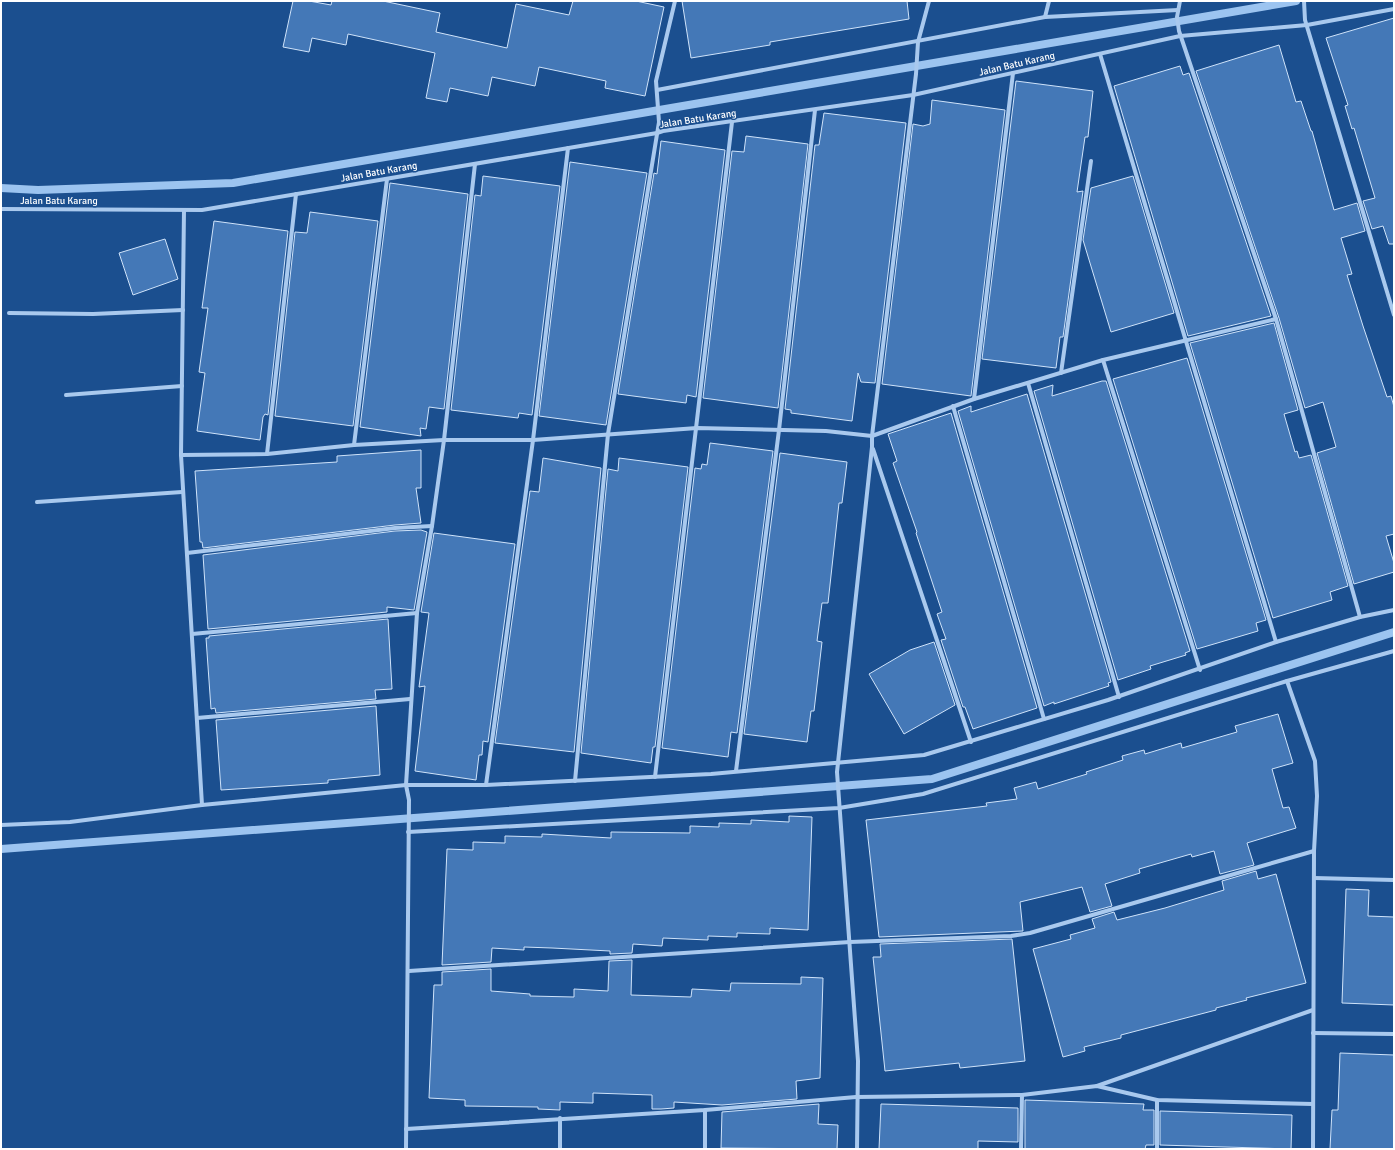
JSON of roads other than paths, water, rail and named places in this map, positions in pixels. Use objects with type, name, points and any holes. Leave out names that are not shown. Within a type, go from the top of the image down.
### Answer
[{"type":"street","points":[[575,781],[608,434],[659,122],[656,80],[675,1]]},
{"type":"street","points":[[857,1149],[856,1097],[858,1061],[837,772],[872,436],[916,74],[918,42],[929,1]]},
{"type":"street","points":[[1045,17],[1049,1]]},
{"type":"street","points":[[1180,1],[1177,17],[1179,34],[1276,319],[1360,617]]},
{"type":"street","points":[[1304,1],[1305,20],[1394,315]]},
{"type":"street","name":"Jalan Batu Karang","points":[[1,209],[202,210],[663,131],[913,95],[1100,54],[1179,34],[1307,25],[1394,9]]},
{"type":"street","points":[[657,90],[1045,17],[1178,10]]},
{"type":"street","points":[[1100,54],[1276,642]]},
{"type":"street","points":[[974,399],[1013,73]]},
{"type":"street","points":[[736,771],[779,430],[816,110]]},
{"type":"street","points":[[655,777],[732,122]]},
{"type":"street","points":[[486,785],[519,529],[533,440],[568,148]]},
{"type":"street","points":[[1060,373],[1091,161]]},
{"type":"street","points":[[406,1149],[409,970],[408,829],[410,800],[406,785],[416,613],[432,526],[444,440],[475,164]]},
{"type":"street","points":[[354,445],[387,179]]},
{"type":"street","points":[[268,454],[296,194]]},
{"type":"street","points":[[184,210],[181,455],[182,492],[202,805]]},
{"type":"street","points":[[9,313],[93,314],[183,310]]},
{"type":"street","points":[[181,455],[268,454],[354,445],[444,440],[533,440],[697,428],[826,431],[872,436],[974,399],[1104,360],[1276,319]]},
{"type":"street","points":[[1104,360],[1200,670]]},
{"type":"street","points":[[1028,383],[1118,697]]},
{"type":"street","points":[[66,395],[182,386]]},
{"type":"street","points":[[953,406],[1044,719]]},
{"type":"street","points":[[872,447],[971,742]]},
{"type":"street","points":[[37,502],[182,492]]},
{"type":"street","points":[[187,553],[395,528],[432,526]]},
{"type":"street","points":[[1,825],[70,822],[202,805],[406,785],[486,785],[711,774],[924,755],[1118,697],[1200,670],[1276,642],[1360,617],[1394,610]]},
{"type":"street","points":[[192,634],[416,613]]},
{"type":"street","points":[[408,829],[839,808],[923,794],[1287,680],[1394,651]]},
{"type":"street","points":[[1287,680],[1315,761],[1317,796],[1314,851],[1313,1149]]},
{"type":"street","points":[[197,718],[410,699]]},
{"type":"street","points":[[409,970],[850,942],[1011,936],[1030,933],[1314,851]]},
{"type":"street","points":[[1314,878],[1394,880]]},
{"type":"street","points":[[406,1129],[560,1118],[705,1110],[856,1097],[1022,1096],[1097,1086],[1313,1010]]},
{"type":"street","points":[[1313,1033],[1394,1034]]},
{"type":"street","points":[[1097,1086],[1157,1100],[1313,1104]]},
{"type":"street","points":[[1021,1149],[1022,1096]]},
{"type":"street","points":[[1157,1100],[1157,1149]]},
{"type":"street","points":[[705,1110],[705,1149]]},
{"type":"street","points":[[560,1118],[560,1149]]},
{"type":"waterway","points":[[1,188],[38,190],[233,183],[1296,1]]},
{"type":"waterway","points":[[1,849],[932,779],[1394,632]]}]
